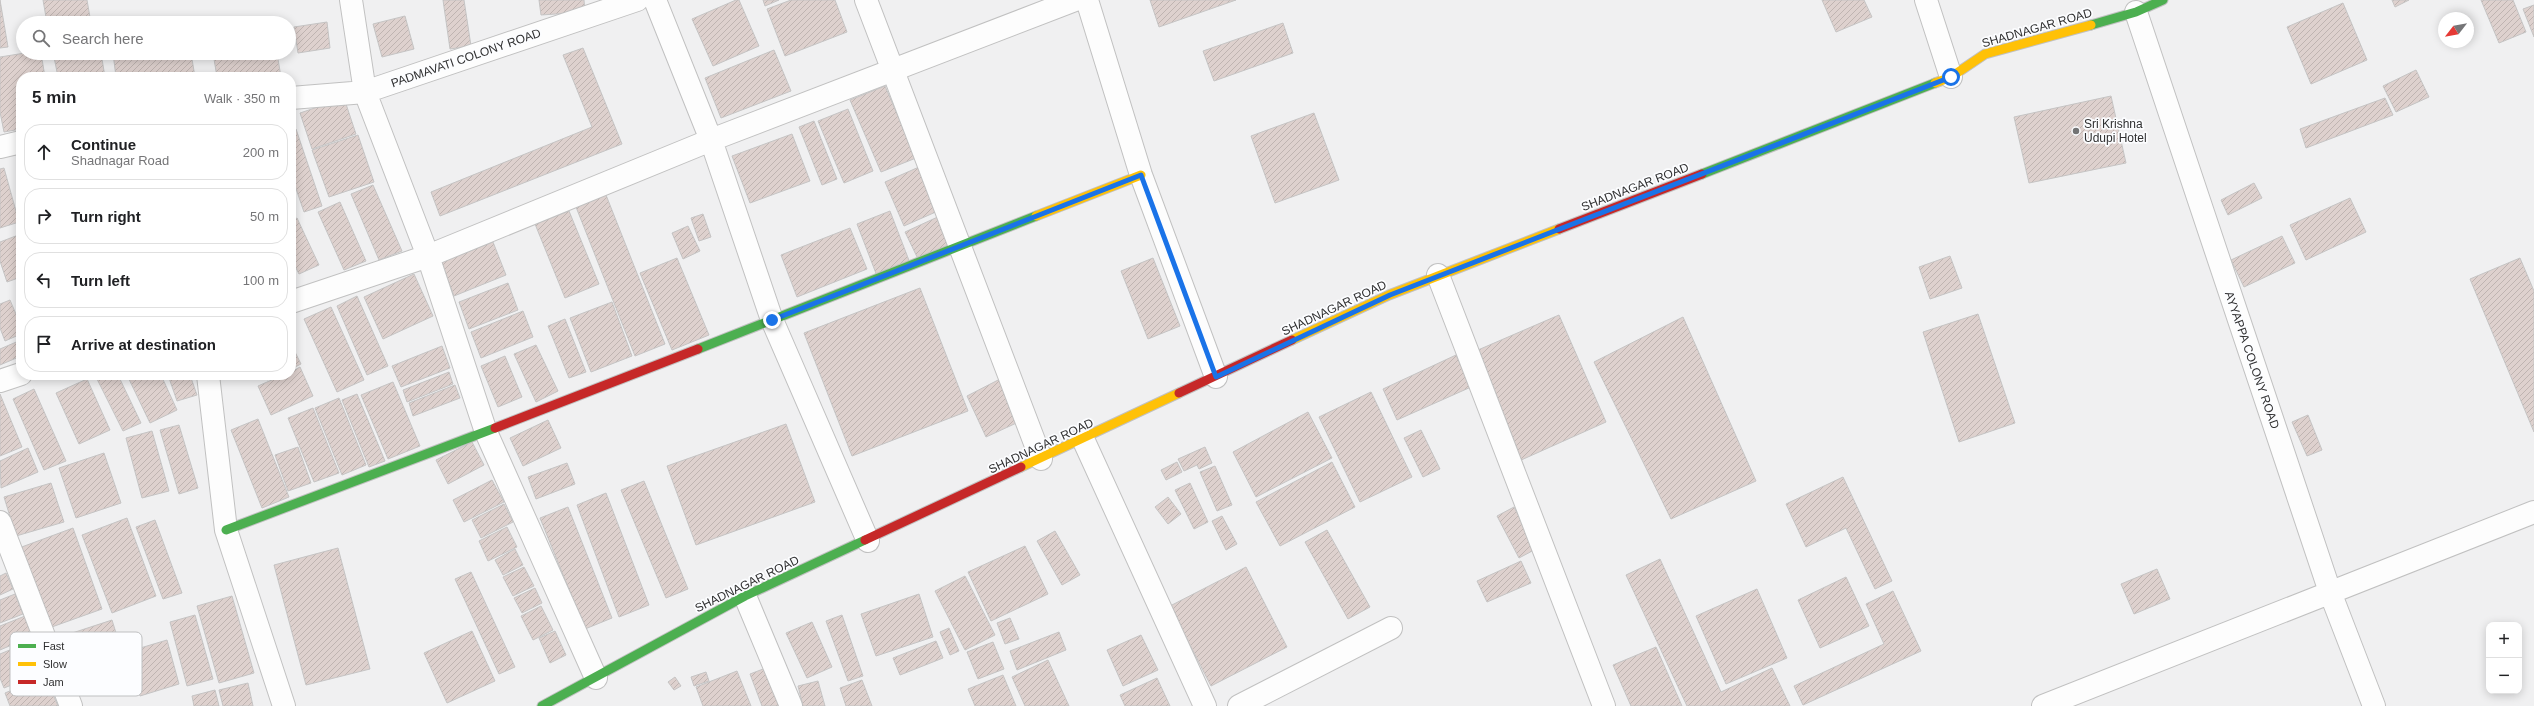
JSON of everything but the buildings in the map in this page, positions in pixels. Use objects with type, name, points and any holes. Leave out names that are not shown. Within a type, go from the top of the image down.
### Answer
[{"type":"main road","name":"SHADNAGAR ROAD","points":[[542,706],[746,596],[868,541],[1390,295],[1951,77],[1985,54],[2136,12],[2164,0]]},
{"type":"main road","points":[[226,530],[486,432],[1141,175]]},
{"type":"street","points":[[351,0],[365,92],[428,256],[486,432],[596,678]]},
{"type":"street","name":"PADMAVATI COLONY ROAD","points":[[296,98],[365,92],[637,0]]},
{"type":"street","points":[[655,0],[712,140],[772,320],[868,541]]},
{"type":"street","points":[[866,0],[1041,459]]},
{"type":"street","points":[[296,300],[428,256],[712,140],[892,69],[1075,0]]},
{"type":"street","points":[[1087,0],[1141,175],[1216,377]]},
{"type":"street","points":[[1926,0],[1951,77]]},
{"type":"street","name":"AYYAPPA COLONY ROAD","points":[[2136,12],[2330,592],[2374,706]]},
{"type":"street","points":[[0,147],[16,143]]},
{"type":"street","points":[[1438,276],[1604,706]]},
{"type":"street","points":[[0,381],[16,376]]},
{"type":"street","points":[[209,380],[226,530],[284,706]]},
{"type":"street","points":[[1083,439],[1205,706]]},
{"type":"street","points":[[2043,706],[2534,512]]},
{"type":"street","points":[[0,522],[42,632]]},
{"type":"street","points":[[746,596],[791,706]]},
{"type":"street","points":[[1239,706],[1391,628]]},
{"type":"street","points":[[67,696],[71,706]]},
{"type":"traffic: fast","points":[[2091,25],[2136,12],[2163,0]]},
{"type":"traffic: fast","points":[[1702,174],[1935,83]]},
{"type":"traffic: fast","points":[[698,349],[1036,216]]},
{"type":"traffic: fast","points":[[226,530],[495,428]]},
{"type":"traffic: fast","points":[[542,706],[745,596],[865,540]]},
{"type":"traffic: slow","points":[[1935,83],[1951,77],[1985,54],[2091,25]]},
{"type":"traffic: slow","points":[[1036,216],[1141,175]]},
{"type":"traffic: slow","points":[[1292,340],[1389,295],[1559,229]]},
{"type":"traffic: slow","points":[[1021,467],[1179,393]]},
{"type":"traffic: jam","points":[[1559,229],[1702,174]]},
{"type":"traffic: jam","points":[[1179,393],[1292,340]]},
{"type":"traffic: jam","points":[[495,428],[698,349]]},
{"type":"traffic: jam","points":[[865,540],[1021,467]]},
{"type":"place","name":"Sri Krishna Udupi Hotel","points":[[2076,131]]},
{"type":"route","points":[[772,320],[1141,175],[1216,377],[1390,295],[1951,77]]}]
